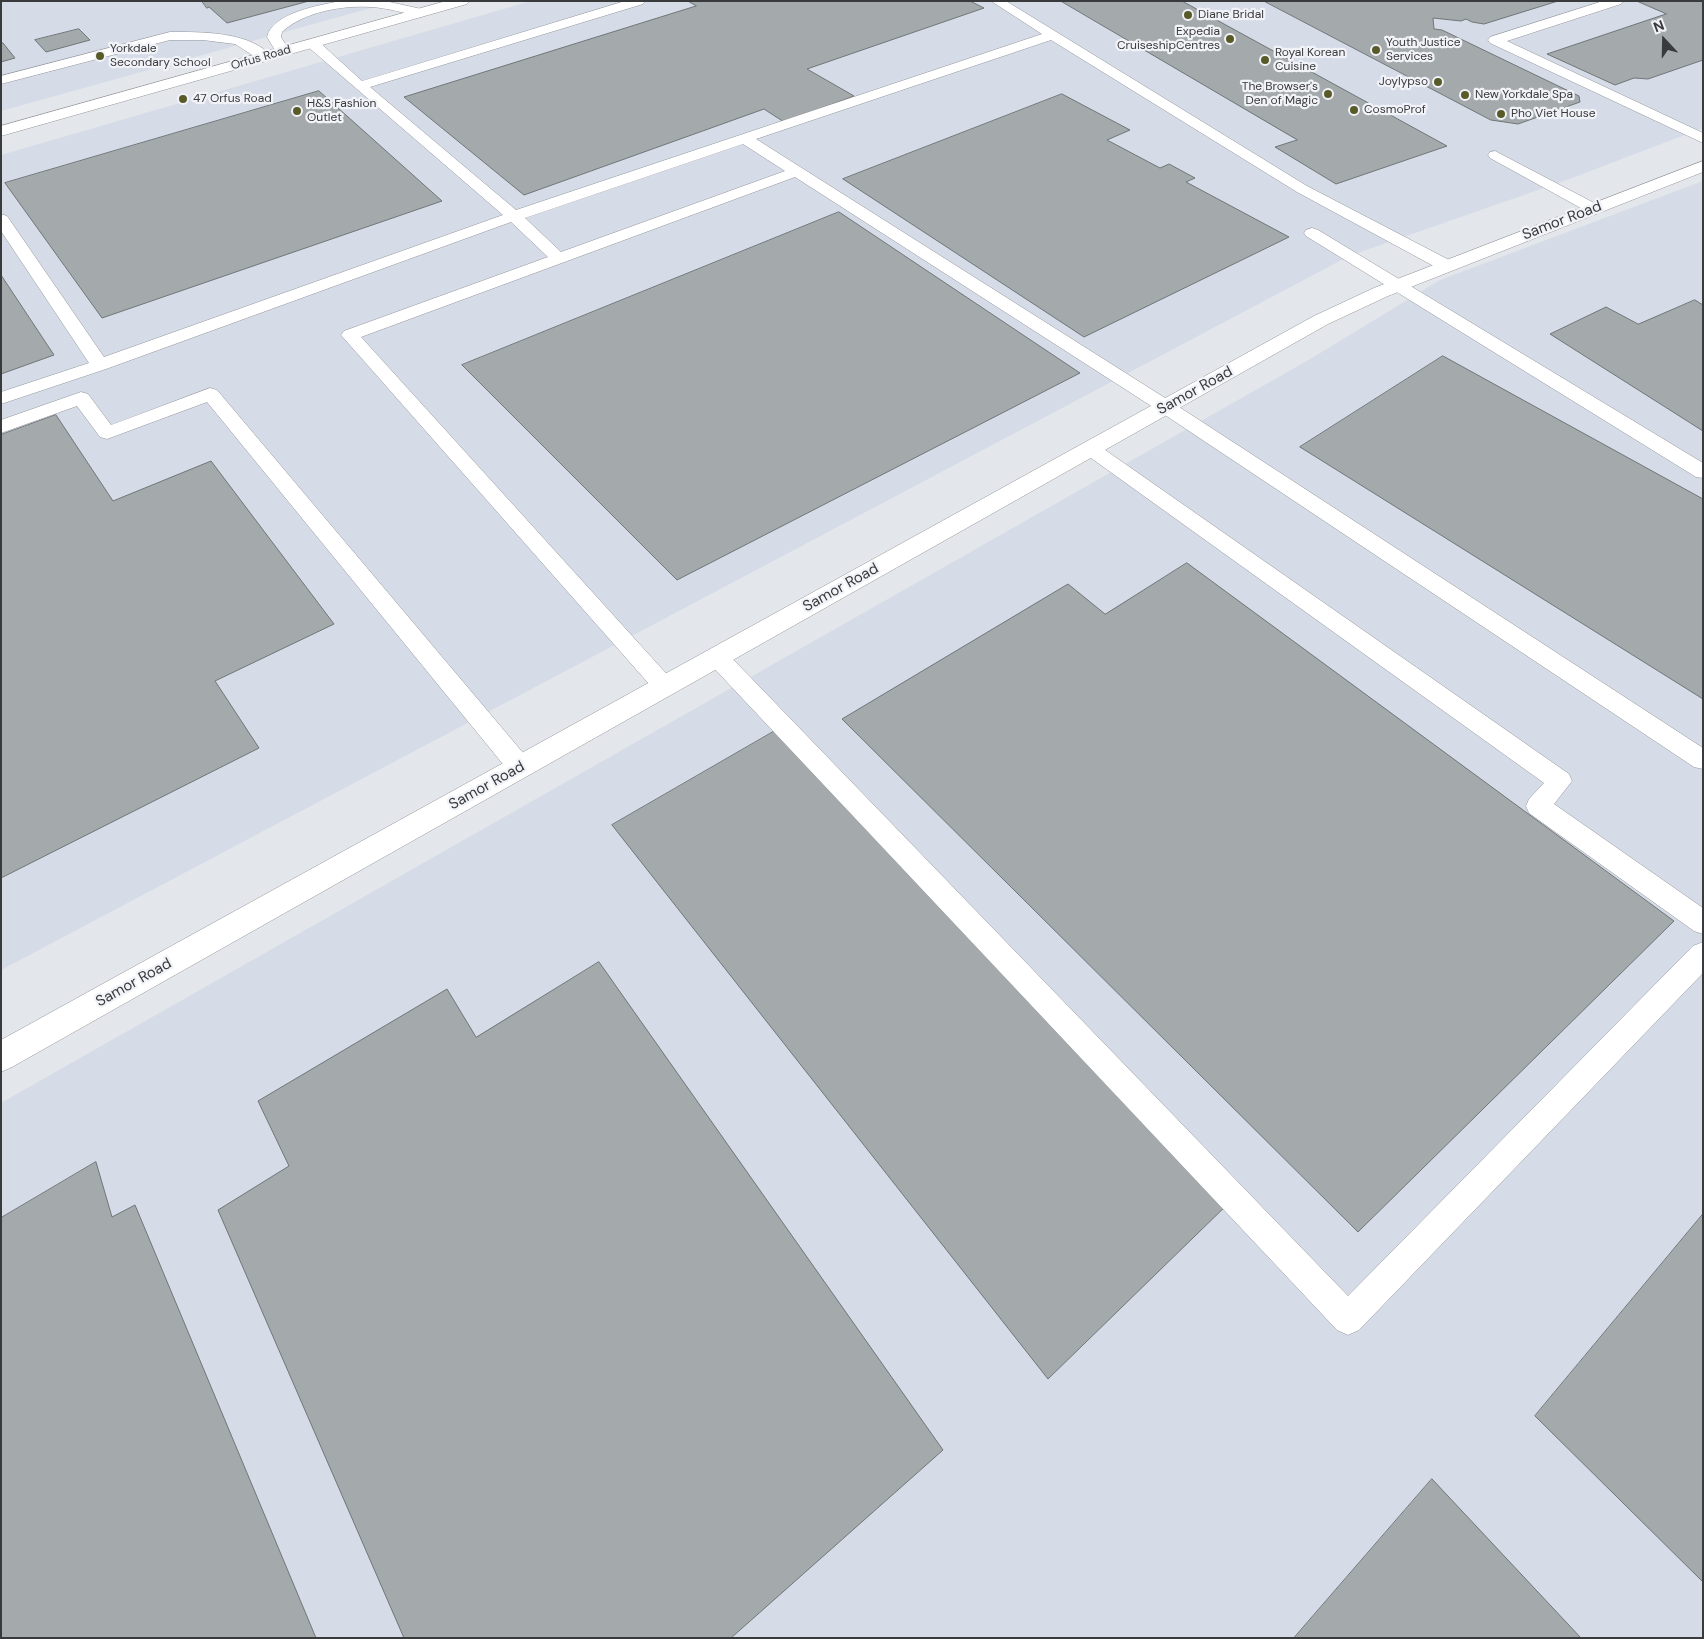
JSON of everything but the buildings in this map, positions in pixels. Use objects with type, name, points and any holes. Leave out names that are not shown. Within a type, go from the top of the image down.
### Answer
[{"type":"street","name":"Orfus Road","points":[[1,131],[462,1]]},
{"type":"street","name":"Samor Road","points":[[1,1057],[1321,320],[1398,285],[1703,166]]},
{"type":"lane","points":[[360,86],[639,1]]},
{"type":"lane","points":[[997,1],[1302,189],[1446,266]]},
{"type":"lane","points":[[1617,1],[1495,40],[1703,139]]},
{"type":"lane","points":[[283,52],[274,37],[276,30],[287,21],[307,13],[362,3],[384,5],[421,13]]},
{"type":"lane","points":[[1,398],[100,365],[514,216],[1052,35]]},
{"type":"lane","points":[[1,80],[170,36],[203,36],[239,41],[265,57]]},
{"type":"lane","points":[[312,44],[514,216],[559,259]]},
{"type":"lane","points":[[744,138],[1166,407],[1703,760]]},
{"type":"lane","points":[[1495,155],[1594,209]]},
{"type":"lane","points":[[665,687],[350,335],[796,172]]},
{"type":"lane","points":[[1,218],[100,365]]},
{"type":"lane","points":[[1312,233],[1703,472]]},
{"type":"lane","points":[[1,427],[81,398],[107,433],[210,394],[520,767]]},
{"type":"lane","points":[[1091,448],[1560,781],[1538,806],[1703,923]]},
{"type":"lane","points":[[718,657],[1348,1319],[1703,954]]},
{"type":"shaded area","name":"Yorkdale Secondary School","points":[[1,1],[396,1],[1,111]]},
{"type":"shaded area","points":[[531,1],[1703,1],[1703,128],[1564,181],[1349,256],[1,970],[1,155]]},
{"type":"shaded area","points":[[1703,181],[1703,1638],[1,1638],[1,1103],[1312,358],[1440,280]]},
{"type":"place","name":"Diane Bridal","points":[[1188,15]]},
{"type":"place","name":"Expedia CruiseshipCentres","points":[[1230,39]]},
{"type":"place","name":"Youth Justice Services","points":[[1376,50]]},
{"type":"place","name":"Yorkdale Secondary School","points":[[100,56]]},
{"type":"place","name":"Royal Korean Cuisine","points":[[1265,60]]},
{"type":"place","name":"Joylypso","points":[[1438,82]]},
{"type":"place","name":"The Browser's Den of Magic","points":[[1328,94]]},
{"type":"place","name":"New Yorkdale Spa","points":[[1465,95]]},
{"type":"place","name":"47 Orfus Road","points":[[183,99]]},
{"type":"place","name":"CosmoProf","points":[[1354,110]]},
{"type":"place","name":"H&S Fashion Outlet","points":[[297,111]]},
{"type":"place","name":"Pho Viet House","points":[[1501,114]]}]
